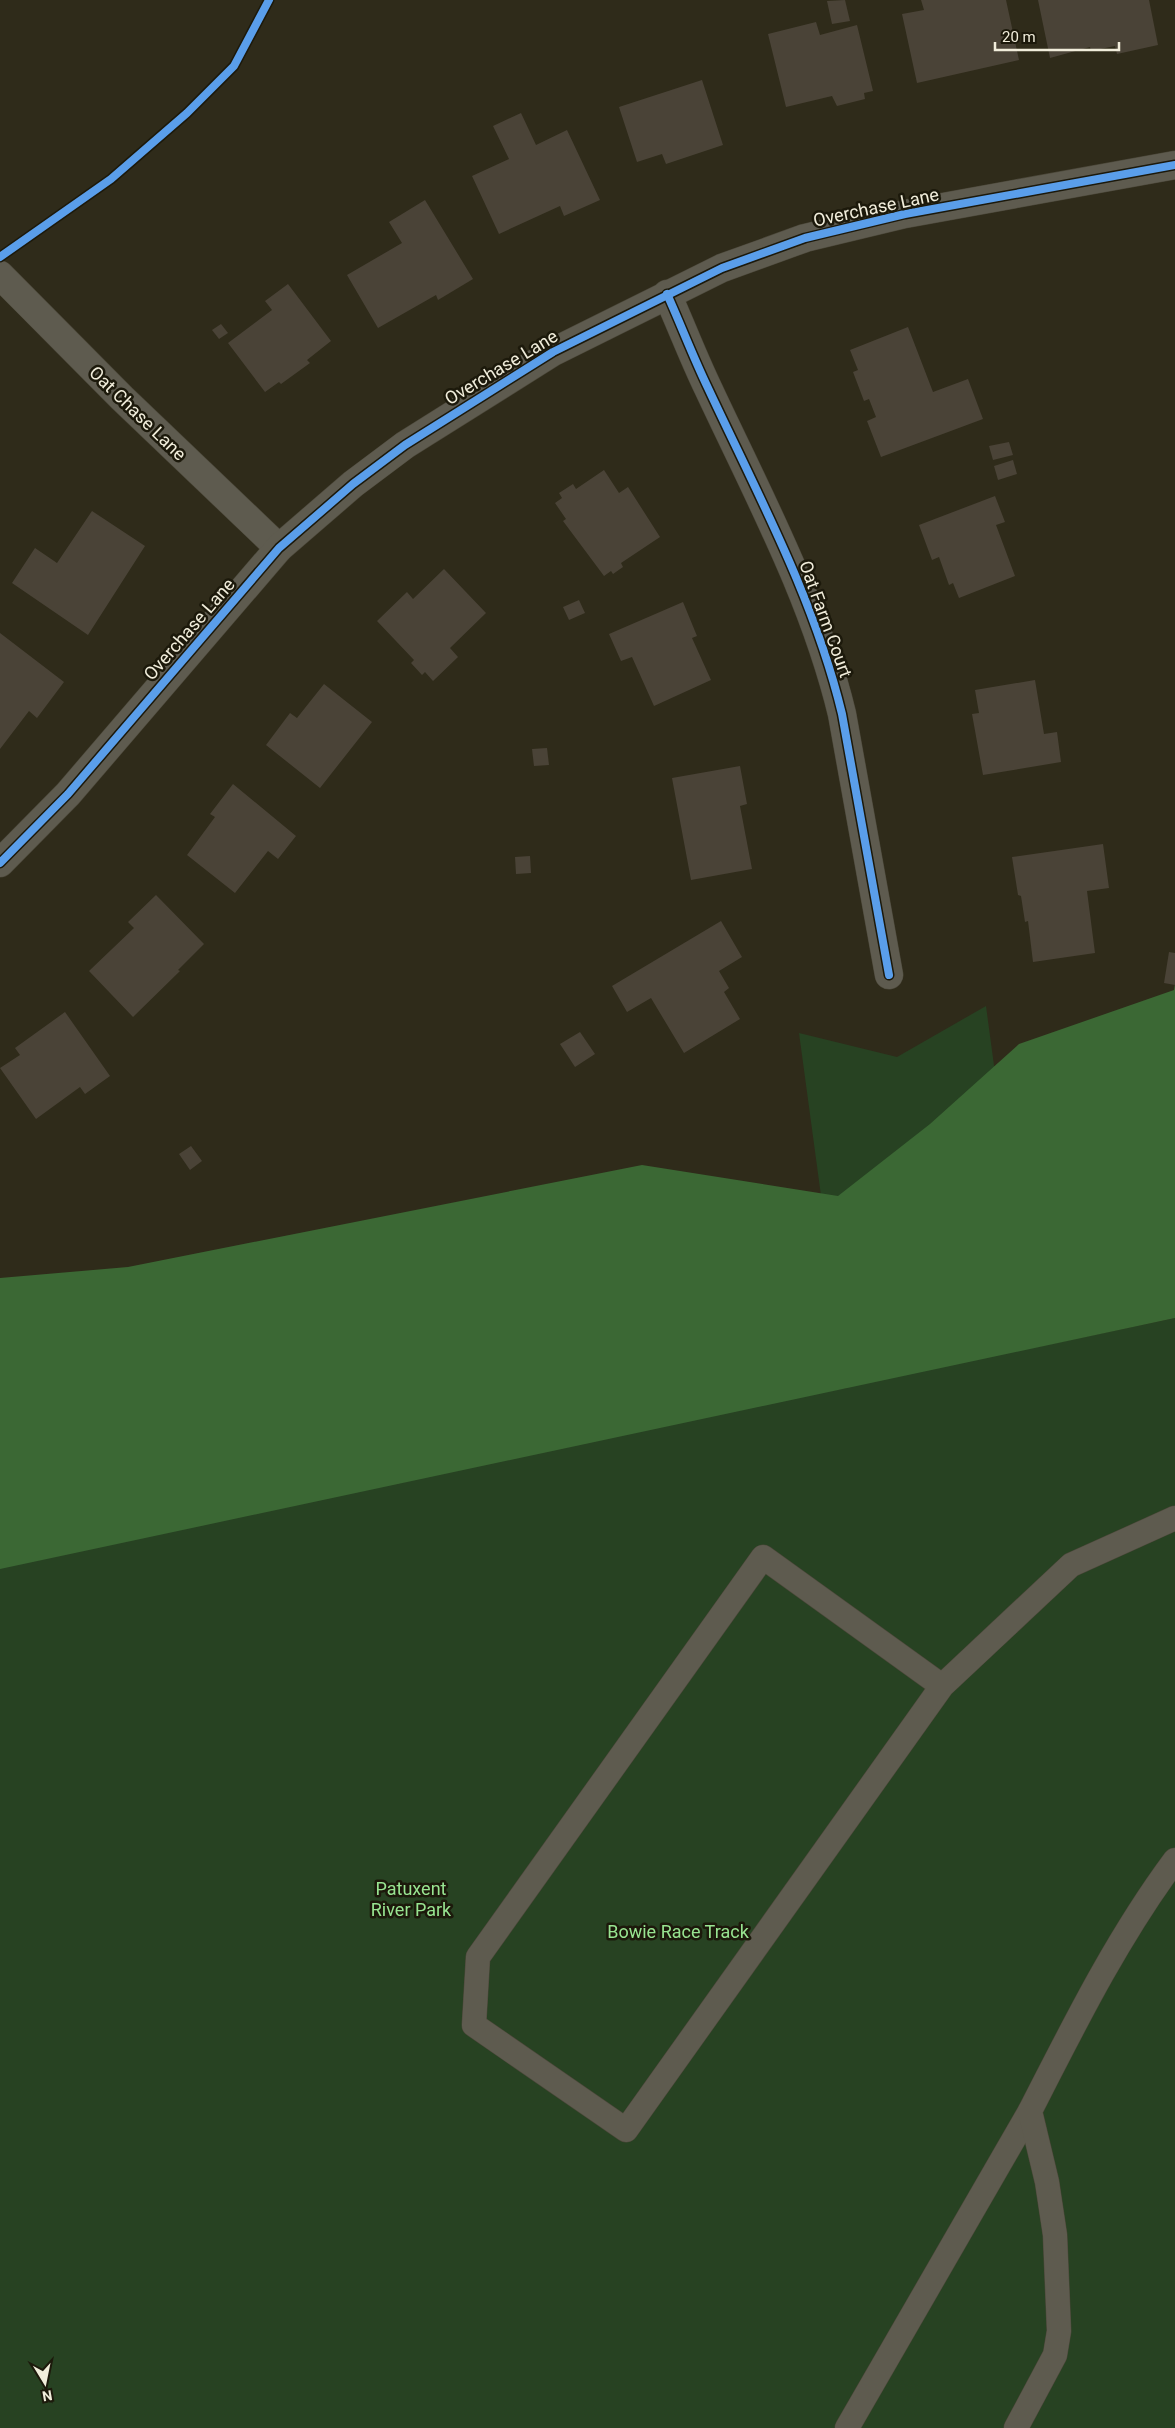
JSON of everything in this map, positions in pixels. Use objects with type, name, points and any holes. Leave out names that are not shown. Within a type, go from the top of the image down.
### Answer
[{"type":"street","name":"Overchase Lane","points":[[0,863],[68,794],[279,548],[353,484],[421,434],[552,352],[722,268],[805,238],[905,214],[1175,164]]},
{"type":"street","name":"Oat Chase Lane","points":[[0,275],[122,398],[279,548]]},
{"type":"street","name":"Oat Farm Court","points":[[668,294],[706,386],[771,516],[799,582],[832,671],[842,714],[889,975]]},
{"type":"lane","points":[[942,1686],[763,1557],[478,1957],[474,2025],[626,2130],[942,1686],[1071,1564],[1175,1518]]},
{"type":"lane","points":[[848,2428],[1030,2111],[1094,1987],[1150,1894],[1175,1860]]},
{"type":"lane","points":[[1016,2428],[1055,2355],[1059,2331],[1055,2235],[1047,2182],[1030,2111]]},
{"type":"green space","points":[[1175,984],[1175,1318],[0,1569],[0,1278],[128,1267],[642,1165],[838,1196],[930,1124],[1019,1044],[1174,990]]},
{"type":"green space","name":"Patuxent River Park","points":[[986,1006],[1032,1348],[1175,1318],[1175,2428],[0,2428],[0,1540],[847,1388],[799,1033],[897,1057]]},
{"type":"building","points":[[845,0],[850,21],[832,24],[827,1]]},
{"type":"building","points":[[921,0],[1006,0],[1019,60],[917,83],[902,14],[924,10]]},
{"type":"building","points":[[1038,0],[1149,0],[1158,45],[1117,54],[1115,46],[1091,51],[1090,47],[1050,58]]},
{"type":"building","points":[[816,22],[820,35],[857,25],[873,91],[864,93],[865,99],[837,106],[832,96],[786,107],[768,34]]},
{"type":"building","points":[[702,80],[723,145],[666,164],[662,154],[637,162],[619,107]]},
{"type":"building","points":[[521,113],[536,145],[567,130],[600,200],[564,216],[560,206],[499,234],[472,176],[509,159],[493,126]]},
{"type":"building","points":[[425,200],[473,279],[438,300],[436,295],[378,328],[347,275],[402,243],[389,222]]},
{"type":"building","points":[[288,284],[331,341],[307,360],[310,363],[281,384],[279,382],[265,392],[228,343],[272,310],[265,301]]},
{"type":"building","points":[[221,324],[228,333],[219,339],[212,330]]},
{"type":"building","points":[[908,327],[933,392],[968,379],[983,419],[881,457],[867,421],[876,417],[869,399],[864,401],[853,372],[858,370],[850,350]]},
{"type":"building","points":[[1009,442],[1013,455],[993,460],[989,446]]},
{"type":"building","points":[[1013,460],[1017,474],[998,480],[994,466]]},
{"type":"building","points":[[604,470],[619,493],[628,487],[660,537],[621,563],[623,567],[613,574],[611,571],[604,576],[563,521],[566,519],[555,503],[562,498],[559,493],[573,484],[576,489]]},
{"type":"building","points":[[995,496],[1005,522],[996,525],[1015,576],[959,598],[953,583],[949,585],[939,557],[932,560],[919,525]]},
{"type":"building","points":[[92,511],[145,546],[88,635],[12,583],[35,548],[57,563]]},
{"type":"building","points":[[444,569],[486,613],[450,648],[458,657],[433,681],[425,672],[422,675],[411,663],[414,660],[377,621],[407,592],[413,599]]},
{"type":"building","points":[[579,600],[585,613],[569,620],[563,607]]},
{"type":"building","points":[[683,602],[697,636],[692,638],[711,680],[654,706],[632,657],[621,661],[609,634]]},
{"type":"building","points":[[0,633],[64,682],[37,718],[29,711],[0,749]]},
{"type":"building","points":[[1035,680],[1044,734],[1057,732],[1061,762],[983,775],[972,714],[979,713],[975,690]]},
{"type":"building","points":[[324,684],[372,722],[320,788],[266,745],[290,713],[297,718]]},
{"type":"building","points":[[547,748],[549,765],[534,766],[532,749]]},
{"type":"building","points":[[740,766],[747,804],[740,806],[752,869],[691,880],[672,778]]},
{"type":"building","points":[[233,784],[296,836],[278,859],[268,851],[235,893],[187,855],[215,817],[210,814]]},
{"type":"building","points":[[1103,844],[1109,888],[1087,891],[1095,953],[1033,962],[1028,921],[1025,922],[1021,896],[1018,895],[1012,857]]},
{"type":"building","points":[[530,856],[531,873],[516,874],[515,857]]},
{"type":"building","points":[[156,895],[204,944],[178,970],[180,971],[133,1017],[89,971],[134,928],[128,922]]},
{"type":"building","points":[[721,921],[742,957],[719,971],[729,988],[724,992],[740,1019],[684,1053],[651,998],[627,1012],[612,986]]},
{"type":"building","points":[[1169,952],[1175,953],[1175,985],[1164,983]]},
{"type":"building","points":[[65,1012],[110,1076],[85,1094],[80,1087],[36,1119],[0,1068],[20,1055],[15,1048]]},
{"type":"building","points":[[580,1032],[595,1054],[575,1067],[560,1044]]},
{"type":"building","points":[[191,1146],[202,1161],[190,1170],[179,1154]]},
{"type":"cycle path","points":[[0,257],[111,179],[187,113],[234,66],[269,0]]},
{"type":"cycle path","points":[[0,863],[68,794],[279,548],[353,484],[405,445],[553,352],[722,268],[805,238],[905,214],[1175,165]]},
{"type":"cycle path","points":[[667,294],[783,548],[816,629],[830,671],[842,714],[889,975]]},
{"type":"park label","name":"Bowie Race Track","points":[[678,1931]]}]
